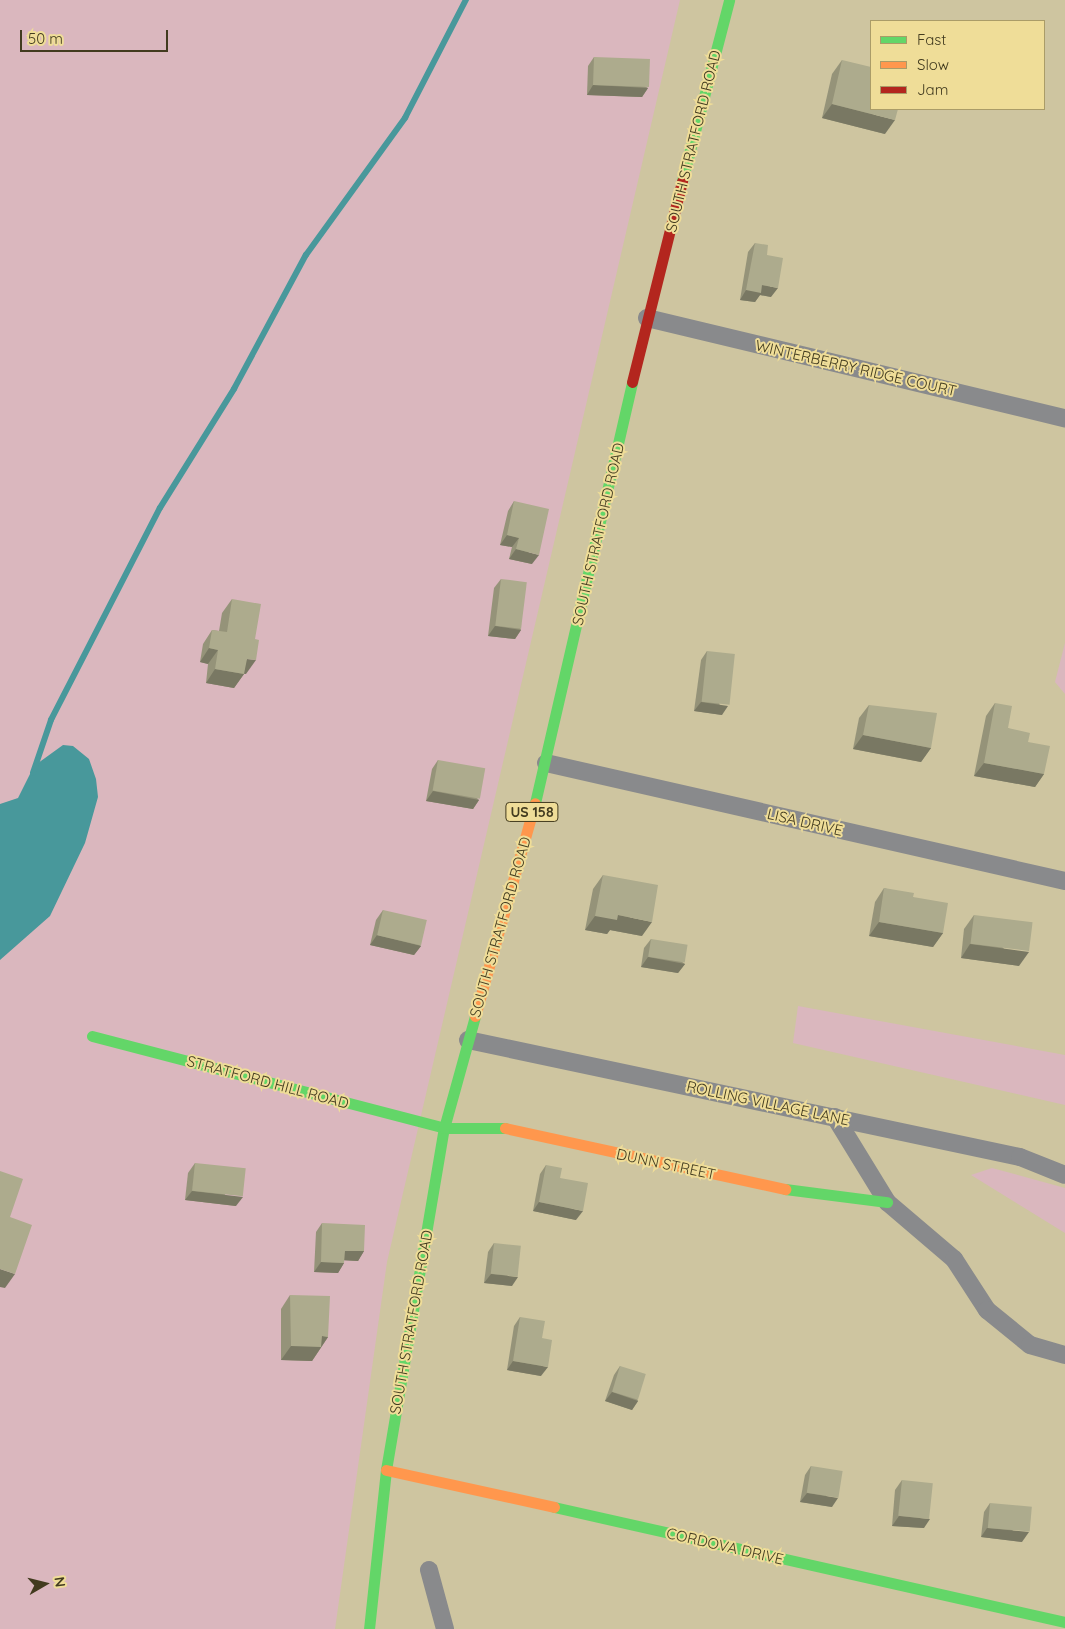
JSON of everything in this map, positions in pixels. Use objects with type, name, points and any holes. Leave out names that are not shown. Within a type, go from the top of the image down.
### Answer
[{"type":"main road","name":"SOUTH STRATFORD ROAD","points":[[369,1629],[386,1470],[444,1128],[546,763],[647,318],[729,0]]},
{"type":"main road","name":"STRATFORD HILL ROAD","points":[[92,1036],[444,1128]]},
{"type":"main road","name":"DUNN STREET","points":[[444,1128],[498,1127],[807,1194],[887,1202]]},
{"type":"main road","name":"CORDOVA DRIVE","points":[[386,1470],[1065,1622]]},
{"type":"street","name":"WINTERBERRY RIDGE COURT","points":[[647,318],[1065,418]]},
{"type":"street","name":"LISA DRIVE","points":[[546,763],[1065,880]]},
{"type":"street","name":"ROLLING VILLAGE LANE","points":[[468,1040],[1020,1157],[1065,1176]]},
{"type":"street","points":[[835,1118],[887,1202],[954,1259],[987,1310],[1030,1345],[1065,1355]]},
{"type":"street","points":[[429,1570],[445,1629]]},
{"type":"shaded area","points":[[0,0],[680,0],[387,1262],[335,1629],[0,1629]]},
{"type":"shaded area","points":[[1065,643],[1065,694],[1055,682]]},
{"type":"shaded area","points":[[798,1006],[1065,1055],[1065,1105],[793,1043]]},
{"type":"shaded area","points":[[992,1168],[1065,1188],[1065,1233],[971,1175]]},
{"type":"water","points":[[63,745],[73,746],[89,759],[96,779],[98,797],[85,843],[50,916],[0,960],[0,804],[18,798],[34,766]]},
{"type":"building","points":[[594,57],[650,59],[649,87],[593,85]]},
{"type":"building","points":[[842,60],[870,67],[870,110],[898,110],[895,120],[832,104]]},
{"type":"building","points":[[755,243],[768,245],[767,255],[783,258],[778,288],[762,285],[761,293],[746,290]]},
{"type":"building","points":[[514,501],[549,509],[539,555],[516,549],[519,538],[507,535]]},
{"type":"building","points":[[501,579],[527,582],[521,629],[495,626]]},
{"type":"building","points":[[232,599],[261,604],[255,639],[259,640],[256,660],[247,659],[244,674],[215,669],[218,650],[209,648],[212,630],[227,632]]},
{"type":"building","points":[[707,651],[735,654],[730,705],[702,702]]},
{"type":"building","points":[[995,703],[1012,706],[1008,728],[1030,733],[1028,742],[1050,746],[1044,774],[984,763]]},
{"type":"building","points":[[869,705],[937,713],[931,748],[863,735]]},
{"type":"building","points":[[438,760],[485,768],[480,799],[433,791]]},
{"type":"building","points":[[603,875],[658,885],[652,922],[618,915],[617,920],[595,916]]},
{"type":"building","points":[[884,888],[914,893],[913,897],[948,903],[943,933],[879,922]]},
{"type":"building","points":[[383,910],[427,920],[421,945],[377,935]]},
{"type":"building","points":[[974,915],[1033,922],[1029,951],[970,944]]},
{"type":"building","points":[[651,939],[688,945],[685,963],[648,957]]},
{"type":"building","points":[[195,1163],[246,1168],[243,1196],[192,1191]]},
{"type":"building","points":[[546,1165],[562,1168],[560,1178],[588,1183],[583,1211],[539,1202]]},
{"type":"building","points":[[0,1171],[23,1179],[10,1217],[32,1225],[15,1274],[0,1269]]},
{"type":"building","points":[[322,1223],[365,1225],[364,1251],[345,1251],[344,1263],[321,1262]]},
{"type":"building","points":[[494,1243],[521,1246],[518,1277],[491,1274]]},
{"type":"building","points":[[290,1295],[330,1296],[328,1337],[322,1336],[321,1347],[291,1346]]},
{"type":"building","points":[[520,1317],[545,1321],[542,1338],[552,1340],[548,1367],[513,1361]]},
{"type":"building","points":[[620,1366],[646,1374],[638,1400],[612,1392]]},
{"type":"building","points":[[811,1466],[843,1471],[838,1498],[807,1493]]},
{"type":"building","points":[[902,1480],[933,1483],[929,1519],[898,1516]]},
{"type":"building","points":[[990,1503],[1032,1507],[1030,1532],[988,1528]]},
{"type":"waterway","points":[[33,773],[51,720],[160,508],[234,389],[306,255],[405,118],[466,0]]},
{"type":"traffic: fast","points":[[682,181],[729,0]]},
{"type":"traffic: fast","points":[[535,803],[632,382]]},
{"type":"traffic: fast","points":[[369,1629],[386,1470],[444,1128],[475,1016]]},
{"type":"traffic: fast","points":[[92,1036],[444,1128],[505,1128]]},
{"type":"traffic: fast","points":[[785,1189],[887,1202]]},
{"type":"traffic: fast","points":[[554,1507],[1065,1622]]},
{"type":"traffic: slow","points":[[475,1016],[535,803]]},
{"type":"traffic: slow","points":[[505,1128],[785,1189]]},
{"type":"traffic: slow","points":[[386,1470],[554,1507]]},
{"type":"traffic: jam","points":[[632,382],[682,181]]}]
